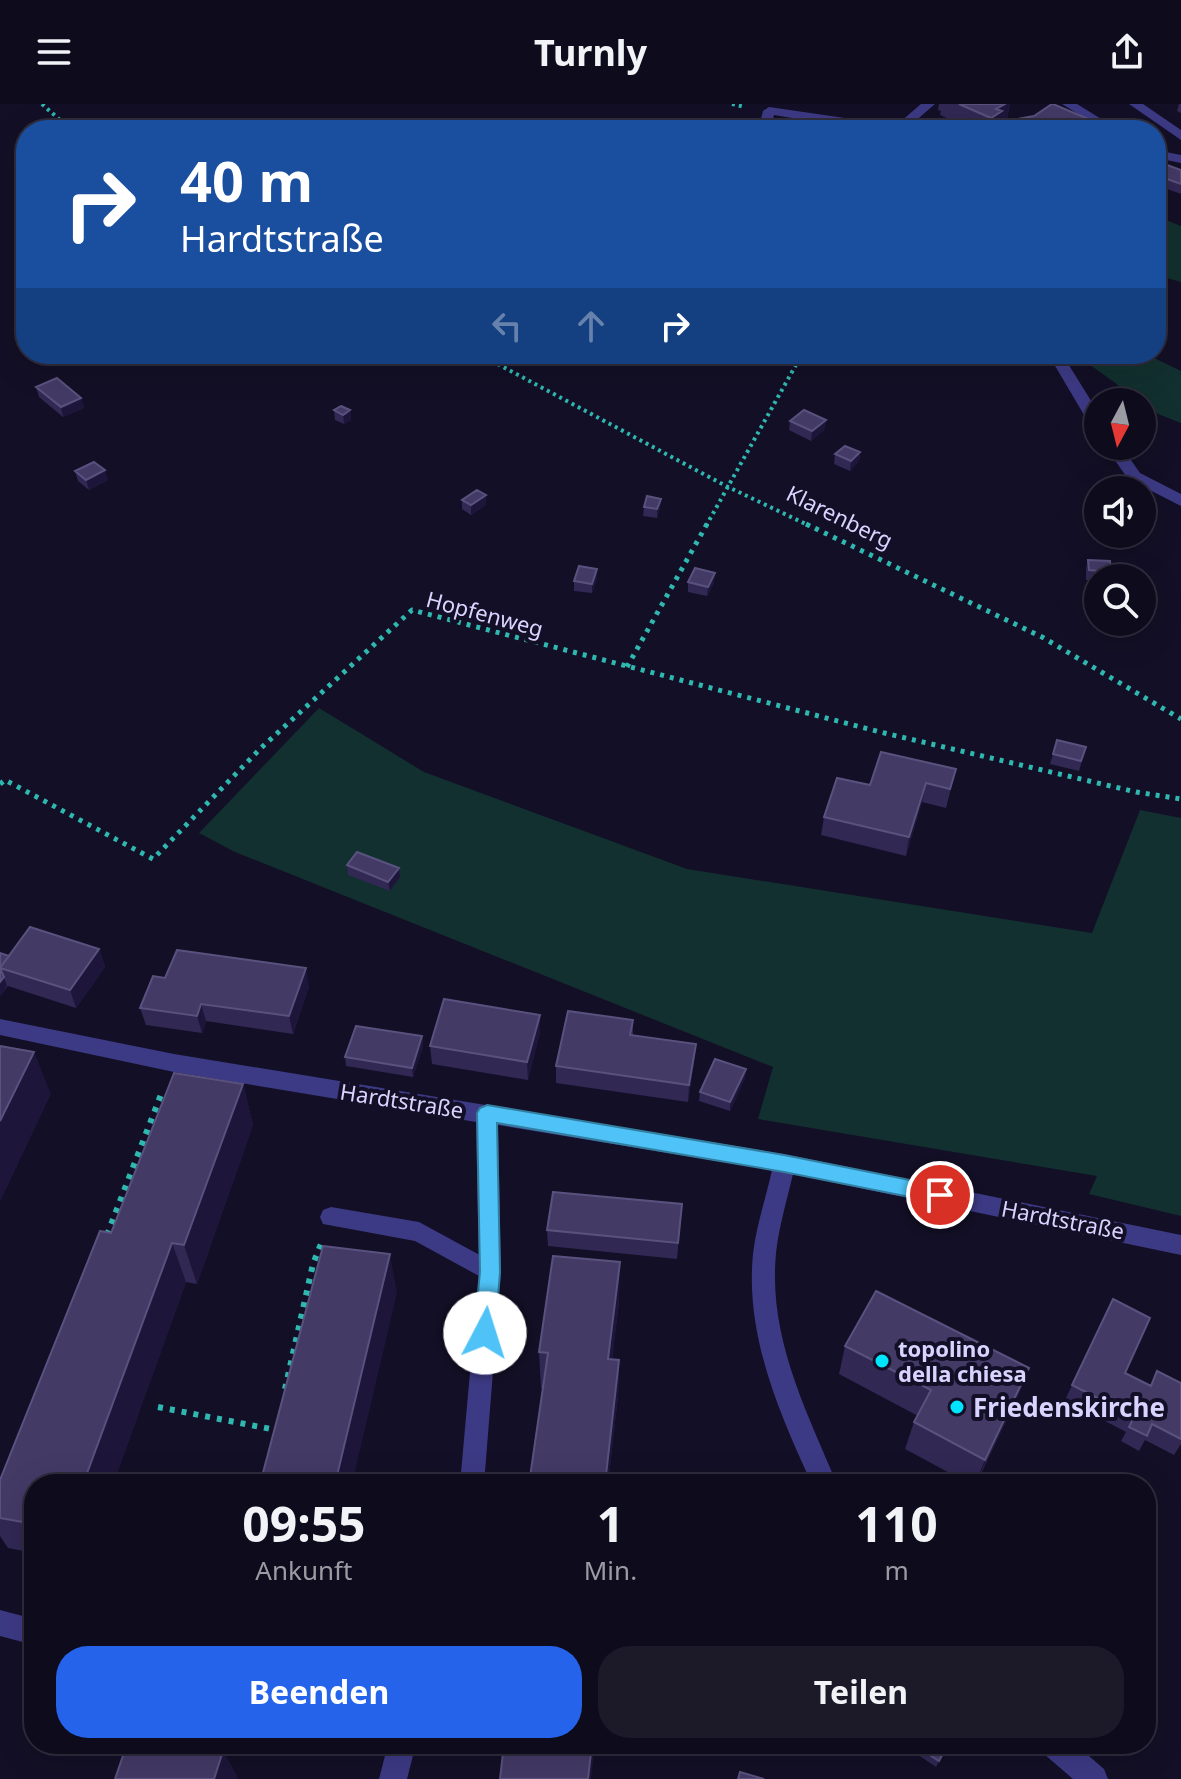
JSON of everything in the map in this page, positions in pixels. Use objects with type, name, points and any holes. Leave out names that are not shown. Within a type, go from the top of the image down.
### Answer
[{"type":"street","points":[[910,120],[929,104]]},
{"type":"street","points":[[1068,104],[1096,120]]},
{"type":"street","points":[[1135,104],[1158,120]]},
{"type":"street","points":[[767,120],[769,111],[832,120]]},
{"type":"street","points":[[1061,364],[1084,402]]},
{"type":"street","points":[[1123,460],[1134,476],[1181,501]]},
{"type":"street","name":"Hardtstraße","points":[[0,1027],[174,1063],[784,1163],[1181,1245]]},
{"type":"street","points":[[473,1474],[490,1272],[487,1113]]},
{"type":"street","points":[[784,1163],[764,1264],[770,1350],[799,1430],[820,1474]]},
{"type":"street","points":[[331,1217],[419,1232],[490,1272]]},
{"type":"street","points":[[0,1623],[24,1629]]},
{"type":"street","points":[[393,1779],[399,1754]]},
{"type":"street","points":[[1065,1754],[1094,1779]]},
{"type":"path","points":[[42,104],[60,120]]},
{"type":"path","name":"Klarenberg","points":[[498,364],[726,486],[1042,637],[1181,719]]},
{"type":"path","points":[[796,364],[627,667],[895,736],[1136,792],[1181,799]]},
{"type":"path","name":"Hopfenweg","points":[[0,784],[5,780],[153,859],[261,748],[412,610],[627,667]]},
{"type":"path","points":[[105,1241],[174,1063]]},
{"type":"path","points":[[140,1148],[151,1150]]},
{"type":"path","points":[[284,1393],[313,1264],[331,1217]]},
{"type":"path","points":[[110,1227],[121,1228]]},
{"type":"path","points":[[299,1325],[310,1327]]},
{"type":"path","points":[[158,1407],[276,1430]]},
{"type":"path","points":[[273,1443],[278,1420]]},
{"type":"green space","points":[[1166,220],[1181,226],[1181,282],[1166,278]]},
{"type":"green space","points":[[1089,364],[1166,364],[1181,371],[1181,423],[1156,413],[1156,388],[1122,388]]},
{"type":"green space","points":[[319,708],[424,772],[687,869],[1092,933],[1140,810],[1181,818],[1181,1216],[1089,1194],[1097,1176],[758,1119],[773,1067],[235,852],[199,833]]},
{"type":"building","points":[[959,104],[1005,104],[996,109],[1002,111],[991,118]]},
{"type":"building","points":[[1052,104],[1091,120],[1017,119],[1034,116]]},
{"type":"building","points":[[1166,166],[1181,170],[1181,184],[1166,179]]},
{"type":"building","points":[[57,378],[81,398],[61,407],[36,387]]},
{"type":"building","points":[[341,406],[350,410],[343,415],[334,410]]},
{"type":"building","points":[[804,410],[826,420],[812,431],[790,421]]},
{"type":"building","points":[[845,446],[860,452],[851,461],[835,454]]},
{"type":"building","points":[[94,462],[105,470],[86,480],[75,471]]},
{"type":"building","points":[[477,490],[486,495],[471,505],[462,500]]},
{"type":"building","points":[[647,496],[661,499],[657,509],[644,507]]},
{"type":"building","points":[[1088,560],[1110,561],[1110,564],[1088,564]]},
{"type":"building","points":[[579,566],[597,569],[592,584],[574,581]]},
{"type":"building","points":[[695,568],[715,573],[708,587],[688,582]]},
{"type":"building","points":[[1057,740],[1086,747],[1081,761],[1053,754]]},
{"type":"building","points":[[881,752],[956,769],[950,789],[926,783],[909,837],[824,817],[837,778],[870,785]]},
{"type":"building","points":[[357,852],[399,868],[388,882],[347,865]]},
{"type":"building","points":[[30,927],[99,949],[70,990],[0,968]]},
{"type":"building","points":[[177,950],[306,968],[289,1016],[201,1004],[197,1016],[140,1008],[153,976],[165,978]]},
{"type":"building","points":[[0,953],[9,956],[0,968]]},
{"type":"building","points":[[444,999],[540,1015],[527,1062],[430,1046]]},
{"type":"building","points":[[568,1011],[633,1020],[630,1035],[696,1044],[689,1085],[556,1066]]},
{"type":"building","points":[[356,1026],[422,1036],[412,1068],[345,1057]]},
{"type":"building","points":[[0,1046],[34,1052],[0,1121]]},
{"type":"building","points":[[715,1059],[746,1069],[730,1102],[700,1092]]},
{"type":"building","points":[[174,1073],[243,1084],[184,1245],[172,1243],[87,1474],[24,1474],[24,1522],[0,1518],[0,1480],[100,1231],[111,1233]]},
{"type":"building","points":[[553,1192],[682,1204],[678,1243],[547,1230]]},
{"type":"building","points":[[323,1246],[390,1254],[337,1474],[263,1474]]},
{"type":"building","points":[[553,1256],[620,1262],[608,1359],[619,1360],[606,1474],[530,1474],[548,1353],[539,1352]]},
{"type":"building","name":"Friedenskirche","points":[[876,1291],[1029,1368],[985,1460],[914,1422],[931,1390],[845,1346]]},
{"type":"building","points":[[1113,1299],[1150,1318],[1125,1373],[1151,1386],[1157,1371],[1181,1383],[1181,1439],[1152,1424],[1147,1436],[1129,1427],[1134,1417],[1072,1385]]},
{"type":"building","points":[[124,1754],[222,1754],[214,1779],[115,1779]]},
{"type":"building","points":[[503,1754],[591,1754],[588,1779],[500,1779]]},
{"type":"building","points":[[928,1754],[943,1754],[939,1761]]},
{"type":"building","points":[[740,1772],[764,1779],[738,1779]]},
{"type":"place","name":"topolino della chiesa","points":[[882,1361]]},
{"type":"place","name":"Friedenskirche","points":[[957,1407]]},
{"type":"route","points":[[485,1333],[490,1272],[487,1113],[784,1163],[940,1195]]}]
